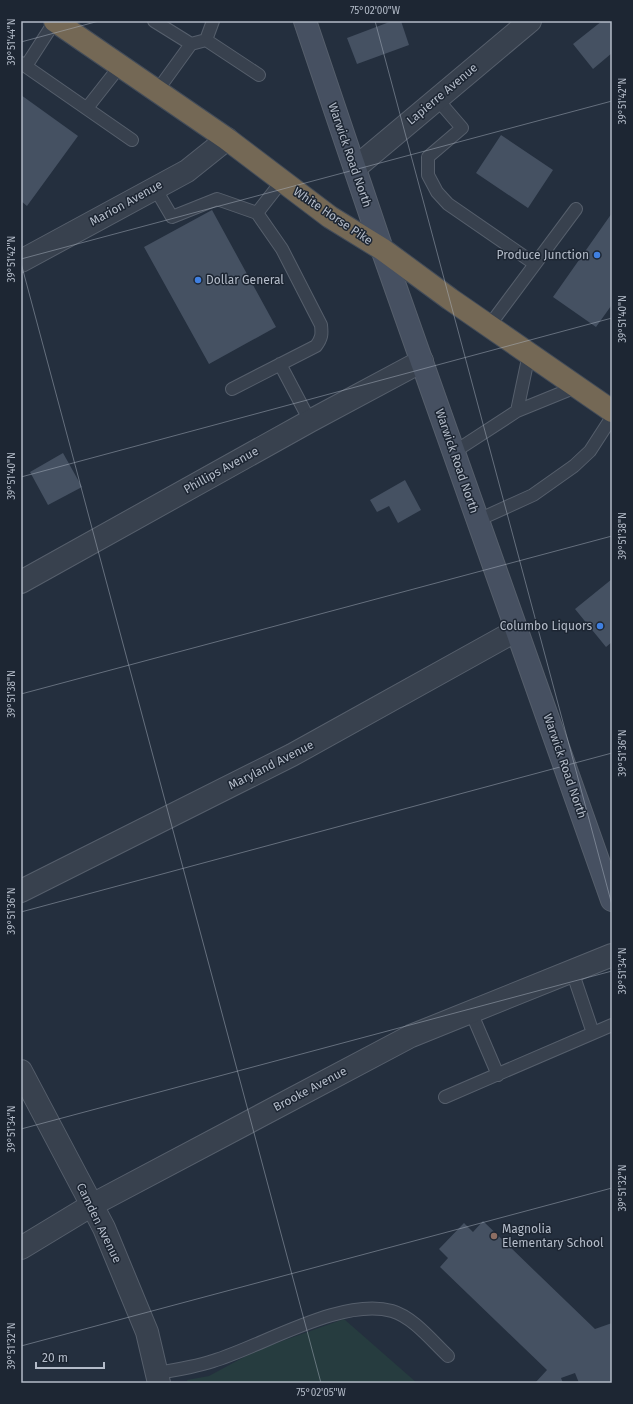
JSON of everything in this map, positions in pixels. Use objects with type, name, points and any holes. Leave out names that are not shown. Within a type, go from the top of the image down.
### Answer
[{"type":"highway","name":"White Horse Pike","points":[[55,21],[227,139],[330,217],[382,249],[489,326],[612,411]]},
{"type":"street","name":"Warwick Road North","points":[[305,21],[382,249],[612,900]]},
{"type":"street","name":"Lapierre Avenue","points":[[354,168],[530,21]]},
{"type":"street","name":"Marion Avenue","points":[[21,261],[187,170],[227,139]]},
{"type":"street","name":"Phillips Avenue","points":[[21,582],[310,420],[422,361]]},
{"type":"street","name":"Maryland Avenue","points":[[21,891],[292,755],[517,630]]},
{"type":"street","name":"Brooke Avenue","points":[[21,1248],[92,1205],[411,1036],[612,955]]},
{"type":"street","name":"Camden Avenue","points":[[21,1071],[104,1228],[147,1332],[158,1378]]},
{"type":"lane","points":[[55,21],[23,64],[132,140]]},
{"type":"lane","points":[[155,21],[191,44]]},
{"type":"lane","points":[[206,40],[213,21]]},
{"type":"lane","points":[[157,91],[191,44],[206,40],[259,75]]},
{"type":"lane","points":[[87,108],[120,66]]},
{"type":"lane","points":[[437,99],[462,128],[428,157],[428,175],[437,192],[448,204],[461,214],[535,264]]},
{"type":"lane","points":[[257,213],[282,181]]},
{"type":"lane","points":[[155,188],[172,217],[217,199],[257,213],[282,249],[321,325],[321,340],[316,346],[232,389]]},
{"type":"lane","points":[[489,326],[576,209]]},
{"type":"lane","points":[[517,412],[529,354]]},
{"type":"lane","points":[[280,364],[310,420]]},
{"type":"lane","points":[[454,452],[517,412],[576,387]]},
{"type":"lane","points":[[478,520],[533,495],[574,466],[590,451],[612,417]]},
{"type":"lane","points":[[572,971],[593,1034]]},
{"type":"lane","points":[[471,1012],[498,1074]]},
{"type":"lane","points":[[445,1097],[612,1025]]},
{"type":"lane","points":[[158,1378],[185,1368],[213,1361],[323,1318],[352,1310],[372,1308],[392,1311],[408,1319],[448,1356]]},
{"type":"green space","points":[[344,1319],[417,1383],[188,1383],[187,1380],[209,1376],[257,1350]]},
{"type":"building","points":[[392,21],[401,21],[409,45],[357,64],[347,38]]},
{"type":"building","points":[[602,21],[612,22],[612,53],[593,69],[573,44]]},
{"type":"building","points":[[21,95],[78,136],[27,206],[21,201]]},
{"type":"building","points":[[501,135],[553,170],[528,208],[476,173]]},
{"type":"building","points":[[212,210],[276,327],[209,364],[144,247]]},
{"type":"building","name":"Produce Junction","points":[[612,213],[612,307],[611,306],[596,327],[553,297]]},
{"type":"building","points":[[63,453],[82,487],[48,505],[30,472]]},
{"type":"building","points":[[405,480],[421,510],[398,523],[389,506],[377,512],[370,500]]},
{"type":"building","name":"Columbo Liquors","points":[[612,579],[612,642],[606,647],[575,609]]},
{"type":"building","points":[[483,1221],[595,1329],[612,1323],[612,1383],[579,1383],[575,1373],[561,1378],[563,1383],[535,1383],[547,1370],[440,1267],[448,1258],[439,1249],[464,1223],[473,1232]]},
{"type":"place","name":"Produce Junction","points":[[597,255]]},
{"type":"place","name":"Dollar General","points":[[198,280]]},
{"type":"place","name":"Columbo Liquors","points":[[600,626]]},
{"type":"place","name":"Magnolia Elementary School","points":[[494,1236]]}]
